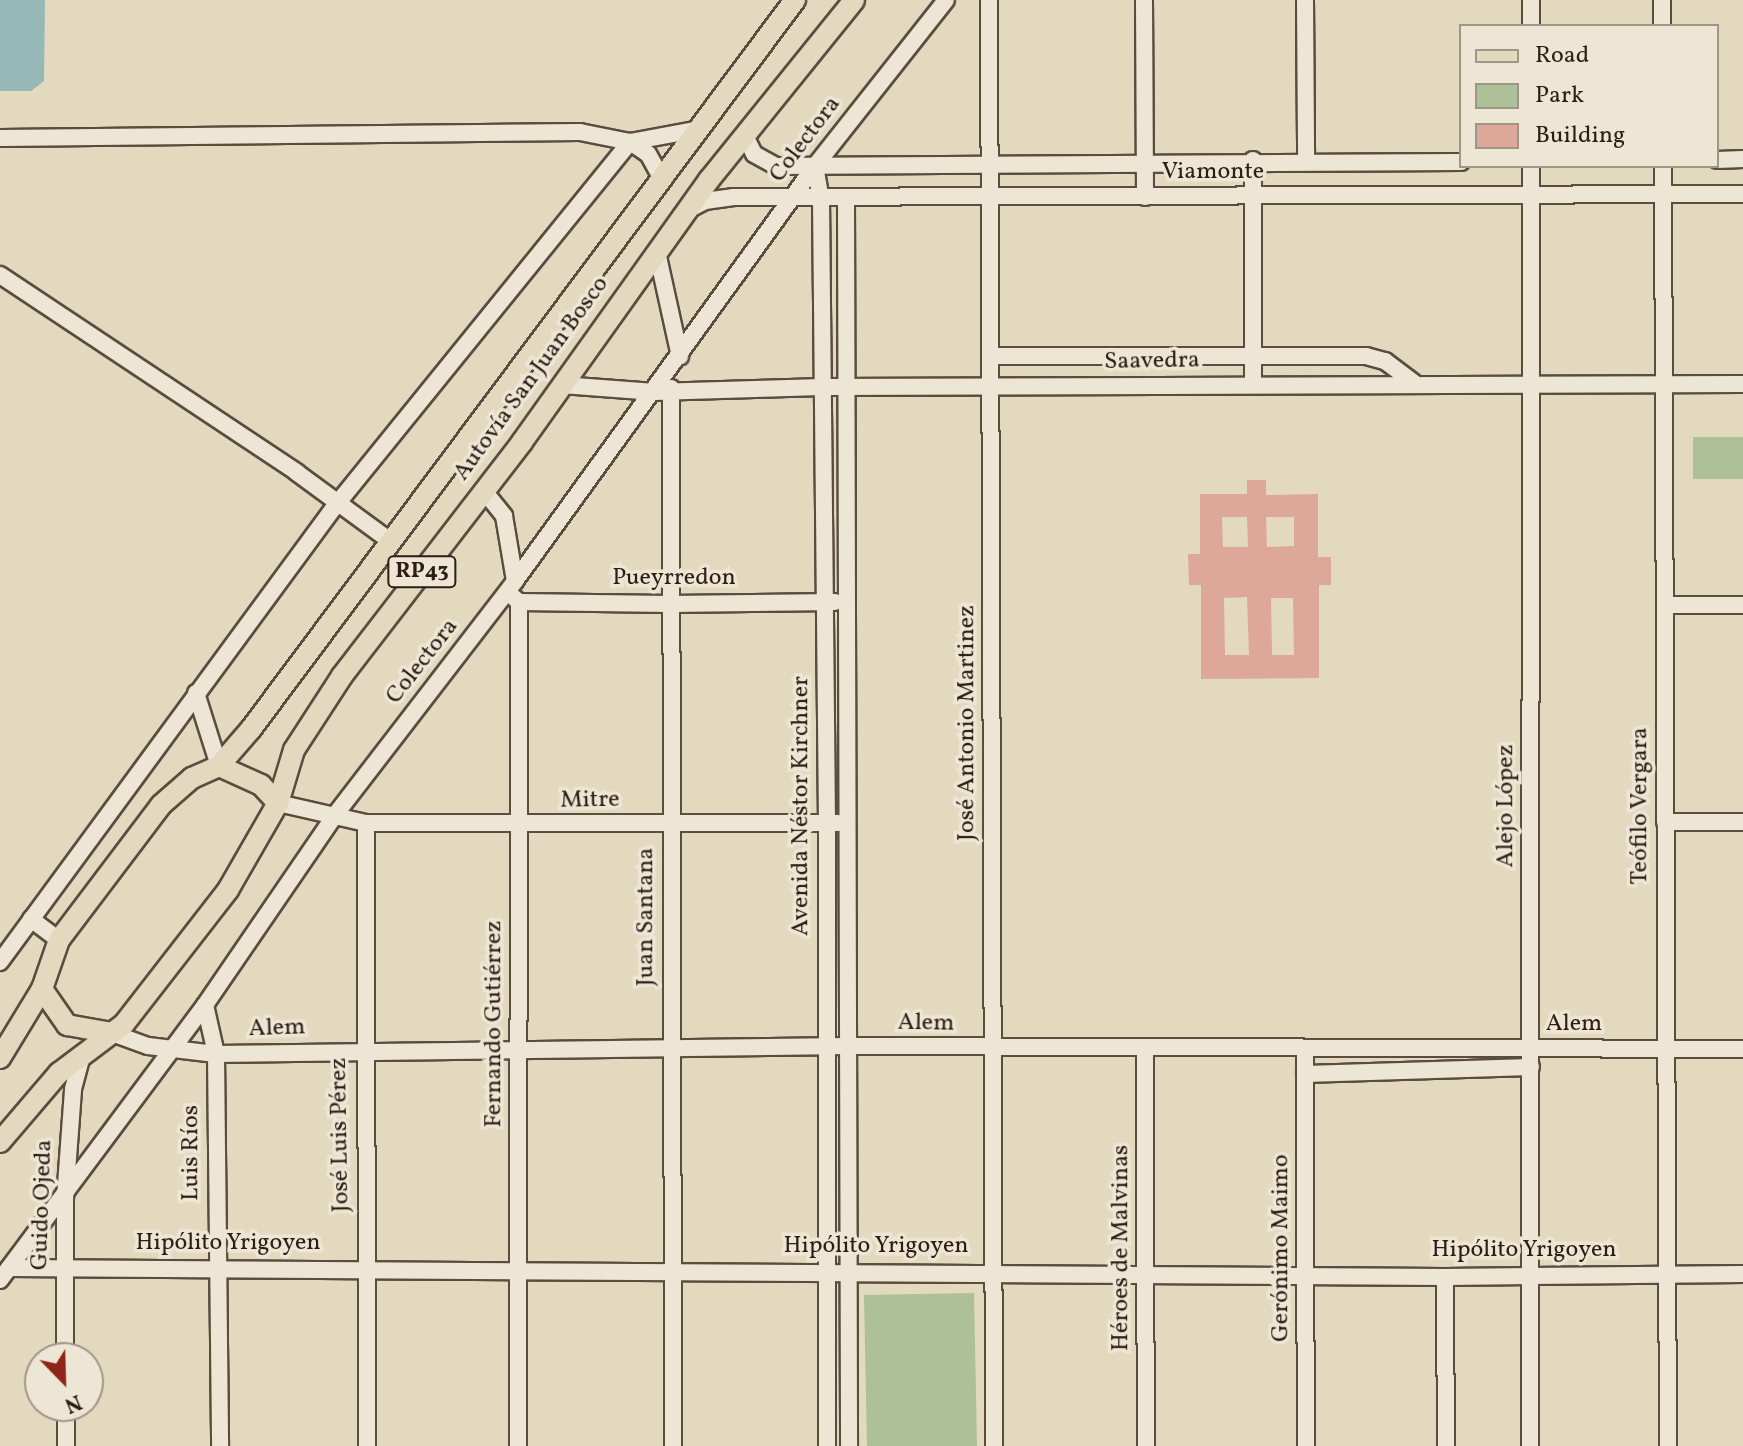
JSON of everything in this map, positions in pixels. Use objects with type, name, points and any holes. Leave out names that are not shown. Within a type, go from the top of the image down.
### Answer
[{"type":"main road","name":"Autovía San Juan Bosco","points":[[0,1058],[42,989],[59,940],[161,805],[192,778],[219,766],[795,0]]},
{"type":"main road","name":"Autovía San Juan Bosco","points":[[0,1142],[28,1104],[112,1033],[144,1001],[228,890],[278,803],[307,728],[687,211],[854,0]]},
{"type":"main road","points":[[219,766],[261,785],[278,803]]},
{"type":"main road","points":[[42,989],[67,1025],[112,1033]]},
{"type":"street","name":"Colectora","points":[[5,1274],[65,1199],[205,1005],[335,815],[514,592],[663,390],[680,357],[815,166],[946,0]]},
{"type":"street","name":"José Antonio Martinez","points":[[989,0],[994,1446]]},
{"type":"street","points":[[1144,0],[1145,197]]},
{"type":"street","points":[[1305,0],[1306,160]]},
{"type":"street","points":[[1531,0],[1531,24]]},
{"type":"street","points":[[1662,0],[1662,24]]},
{"type":"street","points":[[0,138],[580,132],[630,142],[700,129]]},
{"type":"street","name":"Viamonte","points":[[745,136],[763,162],[815,166],[1253,160],[1459,162]]},
{"type":"street","points":[[630,142],[648,154],[662,179]]},
{"type":"street","points":[[0,962],[338,502],[630,142]]},
{"type":"street","points":[[1719,160],[1743,159]]},
{"type":"street","points":[[1253,160],[1253,385]]},
{"type":"street","name":"Avenida Néstor Kirchner","points":[[815,166],[821,199],[827,824],[827,1446]]},
{"type":"street","name":"Alejo López","points":[[1530,1446],[1531,168]]},
{"type":"street","name":"Teófilo Vergara","points":[[1663,168],[1668,1446]]},
{"type":"street","name":"Viamonte","points":[[687,211],[718,199],[1743,194]]},
{"type":"street","name":"Avenida Néstor Kirchner","points":[[846,199],[843,387],[849,1446]]},
{"type":"street","points":[[657,252],[680,357]]},
{"type":"street","points":[[0,275],[338,502],[389,540]]},
{"type":"street","points":[[991,356],[1366,356],[1385,361],[1416,384]]},
{"type":"street","name":"Saavedra","points":[[562,385],[663,390],[1743,384]]},
{"type":"street","name":"Juan Santana","points":[[663,390],[670,604],[673,1446]]},
{"type":"street","name":"Fernando Gutiérrez","points":[[484,491],[504,516],[514,592],[521,826],[518,1446]]},
{"type":"street","name":"Pueyrredon","points":[[514,592],[670,604],[824,604],[845,601]]},
{"type":"street","points":[[1665,605],[1743,605]]},
{"type":"street","points":[[196,693],[219,766]]},
{"type":"street","name":"Mitre","points":[[278,803],[366,823],[521,826],[847,822]]},
{"type":"street","points":[[1665,822],[1743,822]]},
{"type":"street","name":"José Luis Pérez","points":[[366,823],[367,1446]]},
{"type":"street","points":[[31,919],[59,940]]},
{"type":"street","name":"Luis Ríos","points":[[205,1005],[216,1054],[220,1446]]},
{"type":"street","name":"Alem","points":[[112,1033],[170,1051],[216,1054],[847,1046],[1145,1051],[1743,1049]]},
{"type":"street","name":"Gerónimo Maimo","points":[[1305,1050],[1306,1446]]},
{"type":"street","name":"Héroes de Malvinas","points":[[1145,1051],[1146,1446]]},
{"type":"street","name":"Guido Ojeda","points":[[65,1342],[65,1199],[73,1089],[82,1056]]},
{"type":"street","points":[[1305,1074],[1531,1067]]},
{"type":"street","name":"Hipólito Yrigoyen","points":[[5,1274],[64,1268],[217,1267],[1306,1272],[1445,1277],[1743,1274]]},
{"type":"street","points":[[1445,1277],[1446,1446]]},
{"type":"street","points":[[66,1422],[66,1446]]},
{"type":"green space","points":[[1693,437],[1743,437],[1743,479],[1693,479]]},
{"type":"green space","points":[[974,1293],[977,1446],[867,1446],[864,1295]]},
{"type":"water","points":[[0,0],[45,0],[44,81],[31,91],[0,91]]},
{"type":"building","points":[[1247,480],[1266,480],[1266,495],[1318,494],[1318,557],[1331,557],[1331,585],[1319,585],[1319,678],[1201,679],[1201,585],[1189,585],[1188,554],[1200,554],[1200,494],[1247,494]],"holes":[[[1222,517],[1247,517],[1248,547],[1223,547]],[[1266,517],[1294,517],[1294,546],[1267,547]],[[1247,597],[1249,655],[1225,655],[1224,598]],[[1271,598],[1293,598],[1294,655],[1272,655]]]}]
